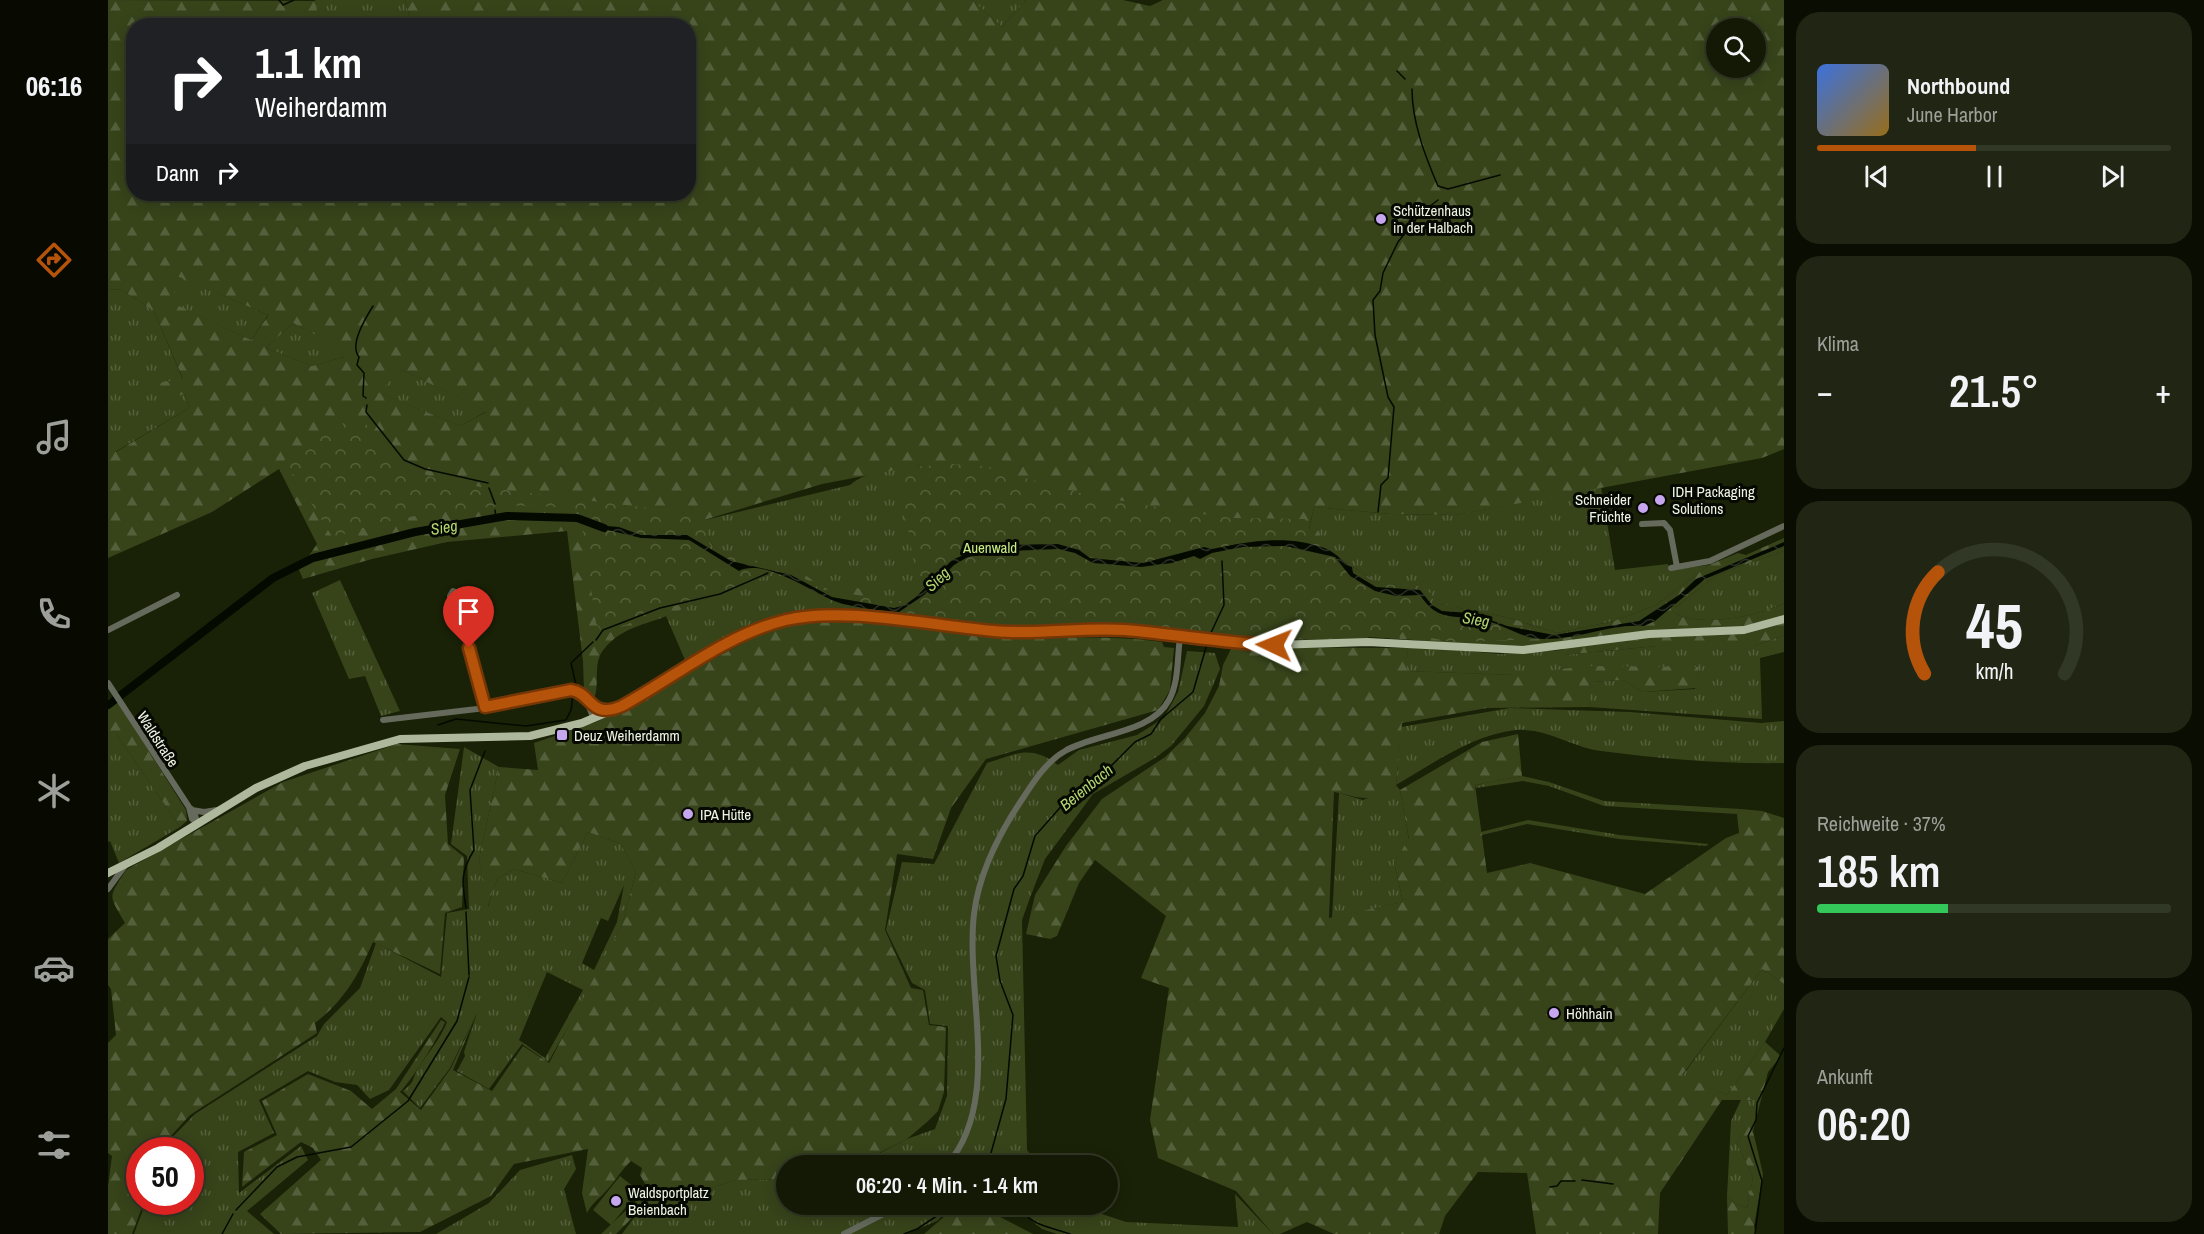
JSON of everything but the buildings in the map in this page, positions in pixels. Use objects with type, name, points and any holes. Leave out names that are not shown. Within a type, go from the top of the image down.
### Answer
[{"type":"main road","points":[[108,873],[139,856],[155,843],[176,835],[277,777],[382,742],[434,736],[530,736],[594,718],[618,708],[743,636],[765,626],[800,617],[843,615],[1032,634],[1125,630],[1220,643],[1274,645],[1368,642],[1522,650],[1649,634],[1744,630],[1784,619]]},
{"type":"street","points":[[1642,524],[1664,523],[1670,530],[1674,567],[1710,561],[1784,526]]},
{"type":"street","points":[[108,630],[177,595]]},
{"type":"street","points":[[459,609],[485,707]]},
{"type":"street","points":[[953,1155],[964,1139],[976,1096],[972,932],[978,894],[989,861],[1023,797],[1059,754],[1080,743],[1139,724],[1164,708],[1175,684],[1180,638]]},
{"type":"street","name":"Waldstraße","points":[[108,683],[191,809],[192,819],[197,822]]},
{"type":"street","points":[[383,720],[485,707],[571,690],[582,694],[594,718]]},
{"type":"street","points":[[588,703],[600,709],[618,708]]},
{"type":"street","points":[[191,809],[204,812],[220,809]]},
{"type":"street","points":[[108,889],[128,862]]},
{"type":"street","points":[[844,1234],[881,1215]]},
{"type":"green space","points":[[108,0],[316,1],[317,18],[126,18],[126,201],[696,201],[696,18],[410,18],[405,0],[972,0],[1002,27],[1026,0],[1123,0],[1150,6],[1163,0],[1784,0],[1784,449],[1762,458],[1456,515],[1390,514],[1314,507],[1309,529],[1319,531],[1323,548],[1380,584],[1416,587],[1431,593],[1435,603],[1510,618],[1557,633],[1614,621],[1656,605],[1709,565],[1738,553],[1746,555],[1784,538],[1784,551],[1718,574],[1675,608],[1675,613],[1698,620],[1714,620],[1745,616],[1784,603],[1784,635],[1754,646],[1657,646],[1563,655],[1562,644],[1509,648],[1366,636],[921,465],[822,484],[701,521],[716,553],[767,570],[618,636],[600,655],[595,696],[592,702],[584,691],[583,661],[567,531],[447,542],[372,559],[303,579],[299,570],[317,544],[279,469],[212,512],[108,558],[108,436],[116,452],[189,408],[185,394],[177,396],[151,384],[183,379],[154,311],[122,290],[108,289]],"holes":[[[170,273],[268,315],[251,340],[177,305]],[[293,323],[339,347],[344,357],[312,366],[266,348]],[[402,370],[486,411],[460,426],[378,392]]]},
{"type":"green space","points":[[315,0],[405,0],[410,18],[317,18]]},
{"type":"green space","points":[[972,0],[1026,0],[1002,27]]},
{"type":"green space","points":[[169,272],[268,315],[251,340],[176,305]]},
{"type":"green space","points":[[108,289],[122,290],[154,311],[183,380],[153,384],[185,394],[189,408],[115,452],[108,436]]},
{"type":"green space","points":[[293,323],[340,347],[344,357],[312,366],[266,348]]},
{"type":"green space","points":[[402,370],[487,411],[460,426],[377,392]]},
{"type":"green space","name":"Auenwald","points":[[350,419],[370,426],[394,460],[431,477],[481,487],[673,511],[703,508],[710,545],[734,556],[787,567],[821,589],[898,602],[919,594],[898,468],[951,464],[981,466],[1080,493],[1173,510],[1232,518],[1305,519],[1310,538],[1376,582],[1422,586],[1436,603],[1446,608],[1473,610],[1493,620],[1545,633],[1541,639],[1451,642],[1403,632],[1399,635],[1400,639],[1369,637],[1362,640],[1241,639],[1135,627],[1025,631],[949,618],[911,619],[833,610],[810,612],[813,593],[783,579],[767,576],[713,597],[661,609],[604,635],[596,623],[582,527],[586,512],[559,507],[527,506],[458,510],[390,521],[333,538],[284,460]]},
{"type":"green space","points":[[922,465],[943,471],[1366,636],[1258,640],[1126,629],[897,617],[827,610],[769,619],[685,660],[666,616],[766,570],[716,553],[701,521],[850,485],[865,476],[884,470]]},
{"type":"green space","points":[[1601,487],[1615,570],[1668,564],[1670,570],[1709,565],[1656,605],[1614,621],[1557,633],[1510,618],[1434,603],[1380,584],[1323,548],[1309,530],[1314,507],[1390,514],[1456,515]]},
{"type":"green space","points":[[1784,551],[1784,603],[1745,616],[1714,620],[1699,620],[1675,613],[1675,608],[1718,574]]},
{"type":"green space","points":[[785,570],[799,571],[824,588],[856,587],[883,602],[900,601],[922,589],[1019,625],[914,619],[819,602],[785,579]]},
{"type":"green space","points":[[340,580],[400,711],[381,716],[365,676],[349,679],[312,593]]},
{"type":"green space","points":[[831,619],[988,635],[1143,640],[1162,642],[1164,647],[1174,648],[1170,690],[1158,710],[986,759],[951,808],[933,859],[897,854],[885,930],[911,988],[923,990],[929,1025],[946,1027],[944,1092],[938,1111],[907,1139],[875,1155],[776,1155],[776,1179],[735,1180],[638,1212],[616,1234],[601,1234],[639,1198],[647,1187],[640,1175],[642,1168],[631,1161],[587,1213],[582,1193],[588,1149],[514,1164],[491,1196],[420,1232],[281,1234],[260,1214],[321,1160],[313,1148],[301,1142],[242,1187],[244,1152],[277,1135],[262,1101],[308,1074],[351,1091],[372,1109],[396,1089],[441,1020],[445,1022],[437,1038],[418,1069],[400,1092],[421,1110],[451,1068],[477,1013],[453,1070],[492,1091],[523,1046],[549,1063],[622,925],[636,872],[621,844],[588,832],[562,883],[514,869],[497,879],[487,909],[479,859],[499,767],[538,770],[534,743],[596,722],[775,626],[803,620]]},
{"type":"green space","points":[[1784,635],[1784,652],[1760,658],[1762,719],[1589,707],[1591,682],[1623,680],[1643,692],[1695,689],[1699,668],[1514,675],[1406,671],[1408,648],[1428,647],[1499,654],[1563,650],[1563,655],[1657,646],[1754,646]]},
{"type":"green space","points":[[1232,647],[1408,648],[1407,671],[1514,675],[1587,666],[1699,667],[1696,688],[1643,692],[1623,680],[1592,682],[1589,707],[1487,708],[1402,723],[1396,786],[1378,795],[1365,798],[1334,792],[1329,918],[1403,902],[1394,862],[1409,839],[1400,790],[1482,742],[1518,734],[1522,776],[1475,785],[1487,873],[1530,863],[1645,894],[1726,838],[1739,833],[1737,814],[1741,809],[1762,811],[1784,818],[1784,984],[1762,969],[1682,1075],[1727,1095],[1765,1042],[1781,1056],[1768,1072],[1753,1131],[1763,1174],[1754,1226],[1756,1234],[1728,1234],[1727,1196],[1735,1204],[1747,1208],[1753,1177],[1737,1144],[1756,1100],[1722,1100],[1660,1193],[1658,1234],[1536,1234],[1527,1173],[1478,1172],[1445,1216],[1439,1234],[1334,1234],[1307,1222],[1280,1234],[1273,1234],[1236,1191],[1158,1158],[1150,1120],[1169,988],[1141,978],[1166,916],[1095,860],[1079,883],[1057,936],[1050,939],[1026,934],[1035,895],[1066,846],[1102,799],[1165,757],[1185,738],[1205,713],[1219,686],[1223,665]]},
{"type":"green space","points":[[1187,651],[1215,653],[1220,669],[1204,706],[1171,746],[1155,758],[1093,794],[1045,859],[1022,920],[1027,1150],[1031,1155],[876,1155],[907,1139],[935,1129],[947,1096],[948,1026],[930,1024],[925,990],[912,983],[886,930],[902,862],[934,864],[987,763],[1015,754],[1031,753],[1058,765],[1079,750],[1137,735],[1164,718],[1178,692]]},
{"type":"green space","points":[[114,696],[186,810],[187,821],[180,827],[117,735],[108,735],[108,699]]},
{"type":"green space","points":[[1510,708],[1630,712],[1761,723],[1784,721],[1784,763],[1715,762],[1624,754],[1590,749],[1538,732],[1516,730],[1469,744],[1396,785],[1401,727]]},
{"type":"green space","points":[[108,735],[117,735],[180,827],[119,863],[110,841],[108,842]]},
{"type":"green space","points":[[397,744],[460,749],[445,795],[448,844],[464,857],[462,907],[445,913],[440,974],[373,942],[350,986],[334,1006],[315,1023],[317,1033],[190,1115],[170,1137],[126,1137],[126,1215],[139,1215],[132,1234],[108,1234],[108,1186],[112,1156],[108,1153],[108,1043],[116,1035],[111,989],[108,985],[108,939],[125,923],[113,901],[113,892],[126,870],[283,782]]},
{"type":"green space","points":[[464,747],[499,767],[479,859],[488,907],[497,879],[514,869],[562,883],[588,832],[621,844],[636,872],[622,925],[589,991],[548,1062],[522,1044],[489,1089],[457,1071],[465,1056],[464,1052],[477,1013],[450,1068],[420,1108],[403,1091],[412,1082],[419,1067],[438,1040],[447,1022],[441,1017],[389,1090],[370,1099],[357,1085],[335,1082],[308,1071],[259,1100],[274,1133],[238,1152],[239,1193],[301,1146],[308,1160],[247,1211],[274,1234],[134,1234],[141,1215],[204,1215],[204,1137],[173,1137],[195,1114],[317,1036],[324,1024],[360,988],[376,943],[441,977],[447,913],[469,909],[467,856],[451,844]],"holes":[[[624,885],[617,922],[594,970],[582,963],[601,918],[608,921]],[[547,972],[583,990],[545,1058],[519,1040]]]},
{"type":"green space","points":[[1522,776],[1549,782],[1604,801],[1741,809],[1737,814],[1604,806],[1549,786],[1523,781],[1476,788],[1475,785]]},
{"type":"green space","points":[[1396,785],[1400,790],[1409,840],[1394,862],[1403,902],[1332,918],[1339,793],[1363,800]]},
{"type":"green space","points":[[1528,820],[1620,835],[1709,844],[1706,846],[1619,839],[1527,824],[1482,835],[1481,832]]},
{"type":"green space","points":[[1762,969],[1784,984],[1784,1009],[1765,1042],[1727,1095],[1682,1076]]},
{"type":"green space","points":[[1741,1100],[1757,1100],[1737,1144],[1753,1177],[1747,1208],[1735,1204],[1727,1196],[1731,1121]]},
{"type":"green space","points":[[572,1155],[576,1169],[564,1189],[576,1234],[436,1234],[489,1203],[520,1170]]},
{"type":"green space","name":"Waldsportplatz Beienbach","points":[[620,1176],[639,1191],[611,1225],[593,1210]]},
{"type":"green space","points":[[776,1179],[776,1215],[943,1215],[937,1221],[906,1234],[622,1234],[638,1212],[735,1180]]},
{"type":"green space","points":[[1235,1194],[1273,1234],[1057,1234],[1042,1229],[1024,1215],[1105,1215],[1126,1222],[1238,1227]]},
{"type":"green space","points":[[946,1215],[996,1215],[1033,1234],[924,1234]]},
{"type":"water","points":[[594,525],[619,527],[641,535],[687,535],[731,561],[791,575],[832,597],[894,608],[905,605],[916,597],[952,560],[977,549],[1001,545],[1058,544],[1079,550],[1090,558],[1143,563],[1204,547],[1212,549],[1284,540],[1313,544],[1331,551],[1352,567],[1353,573],[1376,587],[1420,590],[1432,605],[1442,611],[1484,614],[1488,619],[1507,626],[1554,635],[1639,621],[1679,595],[1696,579],[1784,542],[1784,546],[1705,579],[1655,621],[1644,626],[1619,627],[1569,637],[1544,639],[1527,636],[1479,619],[1453,617],[1439,613],[1432,609],[1420,595],[1396,596],[1375,591],[1350,576],[1335,557],[1285,546],[1243,547],[1212,553],[1200,559],[1194,556],[1172,563],[1141,567],[1093,563],[1075,553],[1058,549],[985,552],[966,558],[954,565],[924,595],[899,612],[840,603],[774,572],[749,568],[739,571],[689,540],[641,538]]},
{"type":"waterway","points":[[279,0],[283,5],[294,0]]},
{"type":"waterway","points":[[1397,71],[1405,79]]},
{"type":"waterway","points":[[1412,89],[1417,126],[1438,186],[1448,189],[1500,175]]},
{"type":"waterway","points":[[1378,512],[1381,485],[1388,478],[1394,407],[1388,397],[1375,335],[1373,300],[1380,291],[1383,273],[1398,242],[1421,213],[1438,200]]},
{"type":"waterway","points":[[366,398],[363,396],[364,373],[357,365],[359,357],[356,346],[359,332],[373,306]]},
{"type":"waterway","points":[[367,405],[366,412],[404,460],[425,469],[488,483]]},
{"type":"waterway","points":[[489,488],[495,504]]},
{"type":"waterway","points":[[495,510],[496,518]]},
{"type":"waterway","name":"Sieg","points":[[108,705],[273,578],[313,558],[415,532],[507,516],[577,518],[604,528]]},
{"type":"waterway","name":"Beienbach","points":[[1208,639],[1224,605],[1222,561]]},
{"type":"waterway","points":[[596,640],[603,630],[660,608],[720,594],[768,573]]},
{"type":"waterway","points":[[576,685],[571,663],[593,642]]},
{"type":"waterway","name":"Beienbach","points":[[991,1153],[1006,1099],[1013,1015],[1000,981],[996,956],[1014,889],[1023,876],[1035,836],[1072,794],[1092,785],[1135,742],[1151,734],[1161,719],[1193,692],[1207,644]]},
{"type":"waterway","points":[[438,725],[456,719],[526,726],[566,720],[571,710],[573,695]]},
{"type":"waterway","points":[[466,908],[463,878],[466,865],[474,850],[470,790],[485,751]]},
{"type":"waterway","points":[[466,912],[469,975]]},
{"type":"waterway","points":[[236,1210],[277,1167],[297,1157],[351,1147],[408,1101],[457,1021],[469,977]]},
{"type":"waterway","points":[[1755,1234],[1762,1181],[1748,1136],[1756,1120],[1757,1103],[1784,1048]]},
{"type":"waterway","points":[[1582,1180],[1613,1184]]},
{"type":"waterway","points":[[1550,1187],[1557,1186],[1561,1181],[1575,1181]]},
{"type":"waterway","points":[[222,1234],[233,1214]]},
{"type":"waterway","name":"Beienbach","points":[[904,1234],[917,1229],[938,1215]]},
{"type":"waterway","points":[[1026,1215],[1034,1221],[1070,1234]]},
{"type":"place","name":"Schützenhaus in der Halbach","points":[[1381,219]]},
{"type":"place","name":"IDH Packaging Solutions","points":[[1660,500]]},
{"type":"place","name":"Schneider Früchte","points":[[1643,508]]},
{"type":"place","name":"Deuz Weiherdamm","points":[[562,735]]},
{"type":"place","name":"IPA Hütte","points":[[688,814]]},
{"type":"place","name":"Höhhain","points":[[1554,1013]]},
{"type":"place","name":"Waldsportplatz Beienbach","points":[[616,1201]]},
{"type":"route","points":[[469,648],[485,707],[576,690],[585,696],[588,703],[600,709],[606,709],[622,706],[755,630],[810,616],[843,615],[1032,634],[1125,630],[1220,643],[1274,645]]}]
